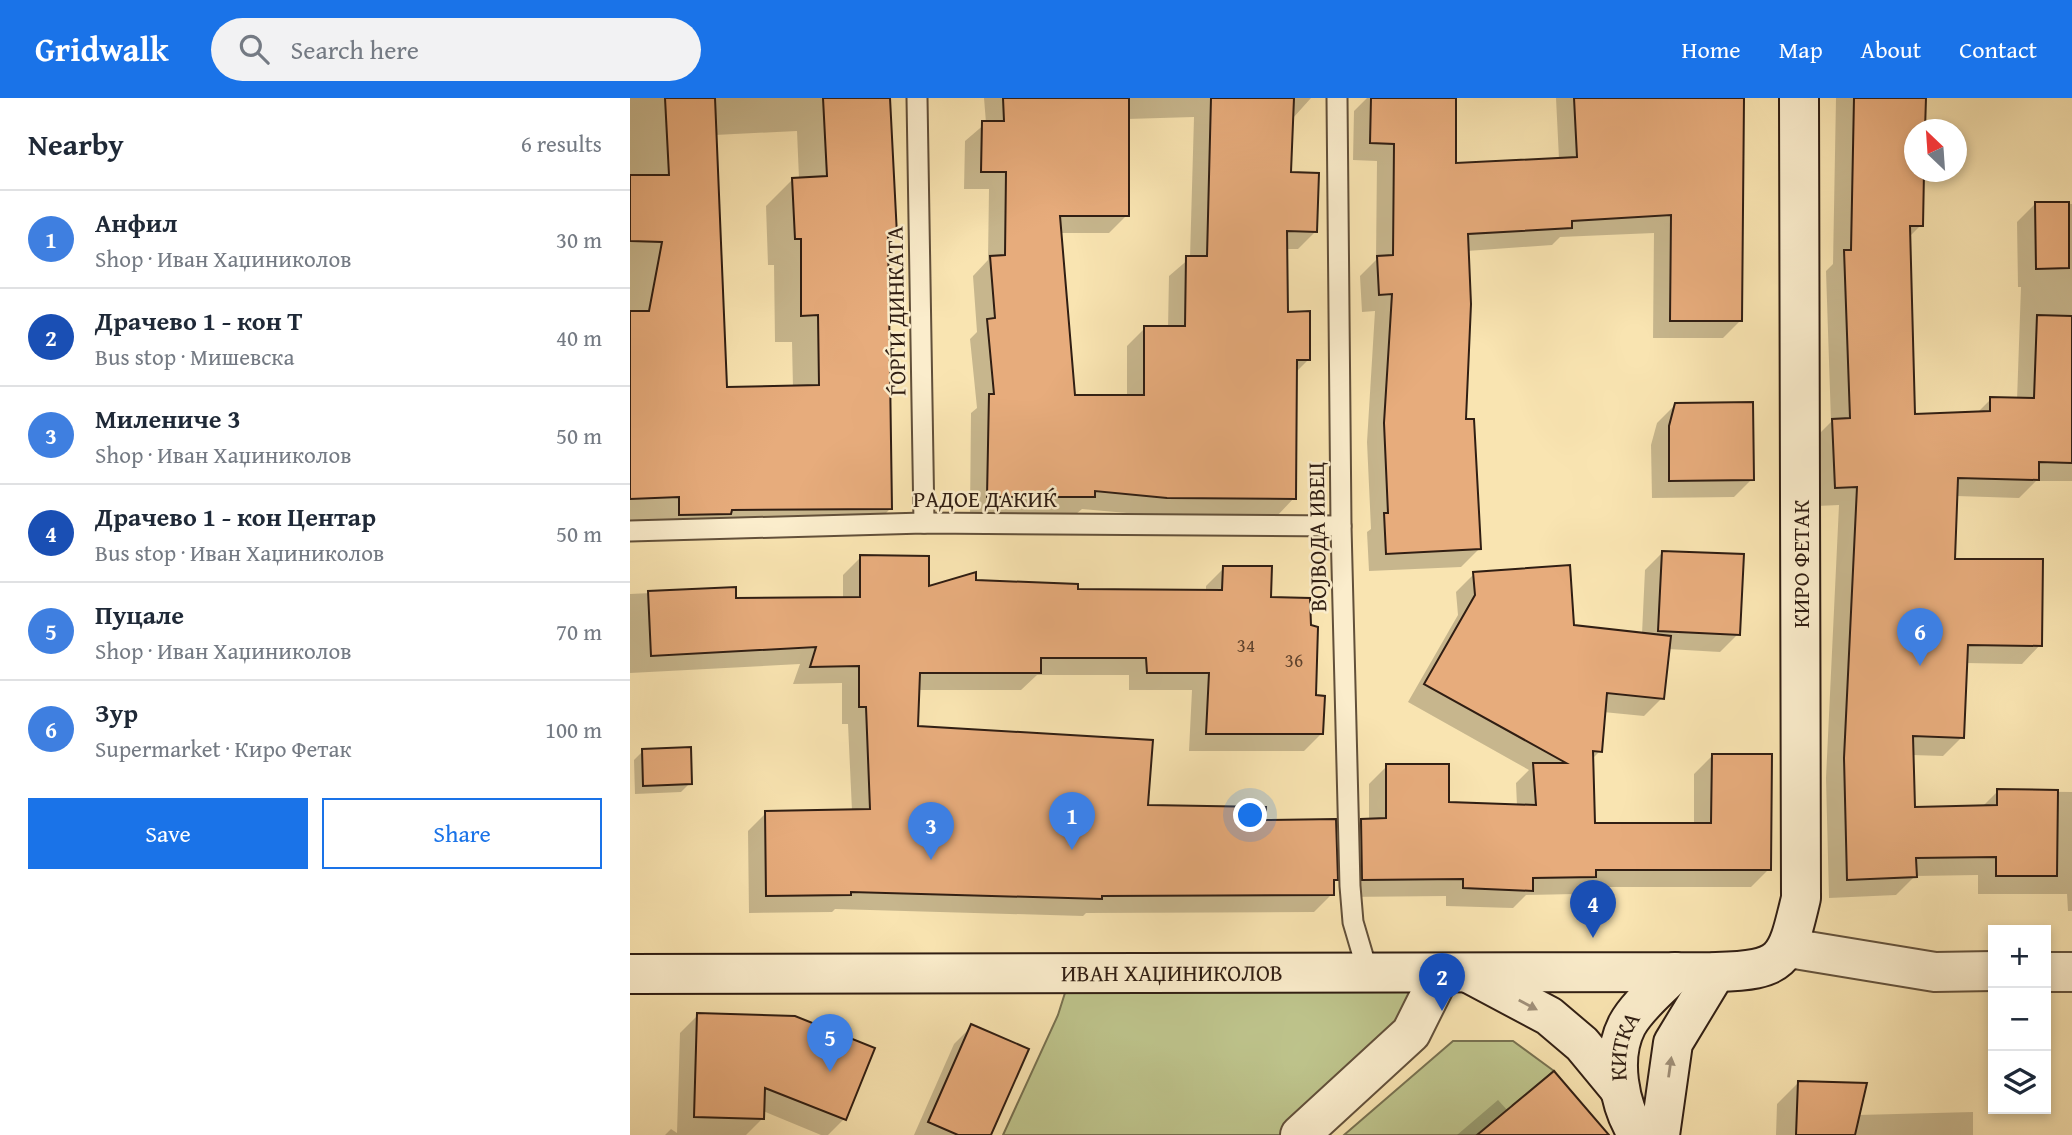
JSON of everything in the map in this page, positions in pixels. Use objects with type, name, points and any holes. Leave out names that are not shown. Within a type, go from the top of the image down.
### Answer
[{"type":"street","name":"КИРО ФЕТАК","points":[[1789,948],[1801,898],[1799,98]]},
{"type":"street","points":[[1660,1135],[1673,1043],[1716,972],[1750,971],[1772,963],[1789,948],[1935,972],[1988,971]]},
{"type":"street","name":"КИТКА","points":[[1639,1135],[1630,1123],[1620,1090],[1620,1044],[1628,1024],[1675,972]]},
{"type":"street","name":"ИВАН ХАЏИНИКОЛОВ","points":[[630,974],[1716,972]]},
{"type":"street","points":[[2051,972],[2072,972]]},
{"type":"street","points":[[1300,1135],[1411,1033],[1454,973],[1549,1016],[1582,1044],[1620,1090]]},
{"type":"lane","name":"ЃОРЃИ ДИНКАТА","points":[[917,98],[924,523]]},
{"type":"lane","name":"ВОЈВОДА ИВЕЦ","points":[[1337,98],[1340,526],[1350,886],[1353,922],[1368,973]]},
{"type":"lane","name":"РАДОЕ ДАКИЌ","points":[[630,531],[924,523],[1340,526]]},
{"type":"green space","points":[[1441,973],[1300,1135],[1003,1135],[1058,1015],[1071,974]]},
{"type":"green space","points":[[1453,1041],[1513,1041],[1554,1071],[1513,1105],[1533,1135],[1344,1135]]},
{"type":"building","points":[[665,98],[715,98],[727,387],[819,385],[818,315],[801,316],[801,239],[795,239],[792,178],[827,176],[823,98],[890,98],[897,235],[888,235],[892,509],[732,510],[731,514],[679,515],[679,497],[630,499],[630,311],[649,311],[662,242],[630,241],[630,175],[669,175]]},
{"type":"building","points":[[1003,98],[1129,98],[1129,216],[1060,216],[1075,395],[1144,395],[1144,326],[1185,326],[1186,256],[1207,256],[1211,98],[1294,98],[1291,172],[1319,173],[1317,232],[1287,231],[1288,312],[1310,311],[1310,360],[1297,360],[1296,499],[1167,498],[1095,491],[1095,497],[987,497],[989,394],[994,394],[987,319],[995,318],[990,256],[1005,255],[1006,172],[981,172],[982,121],[1004,121]]},
{"type":"building","points":[[1371,98],[1456,98],[1456,163],[1577,157],[1574,98],[1744,98],[1742,321],[1670,321],[1671,215],[1572,221],[1572,228],[1468,234],[1471,304],[1466,419],[1474,419],[1481,549],[1386,554],[1384,513],[1388,513],[1384,423],[1392,294],[1379,295],[1377,256],[1393,255],[1394,144],[1370,143]]},
{"type":"building","points":[[1854,98],[1926,98],[1925,119],[1904,119],[1904,182],[1924,182],[1923,226],[1910,226],[1915,414],[1990,411],[1990,397],[2034,398],[2037,315],[2072,316],[2072,463],[2039,462],[2039,480],[1958,478],[1955,559],[2043,559],[2042,646],[1968,645],[1964,738],[1913,736],[1915,807],[1997,805],[1997,789],[2058,790],[2057,876],[1996,876],[1996,857],[1916,858],[1917,877],[1847,880],[1844,758],[1857,487],[1835,488],[1832,419],[1850,418],[1844,250],[1851,250]]},
{"type":"building","points":[[2035,202],[2069,202],[2069,268],[2036,269]]},
{"type":"building","points":[[1753,402],[1754,480],[1669,481],[1669,426],[1675,403]]},
{"type":"building","points":[[1662,551],[1744,554],[1740,635],[1658,631]]},
{"type":"building","points":[[860,555],[929,556],[929,586],[976,572],[976,580],[1078,584],[1078,589],[1222,590],[1223,566],[1272,566],[1271,597],[1310,598],[1311,625],[1318,627],[1316,695],[1325,696],[1323,734],[1206,734],[1209,673],[1147,673],[1146,658],[1041,658],[1041,673],[920,673],[918,726],[1153,740],[1148,805],[1266,807],[1265,820],[1336,819],[1338,880],[1334,880],[1334,895],[1102,896],[1102,899],[851,892],[851,895],[766,896],[765,811],[870,809],[866,707],[859,707],[859,666],[810,667],[816,647],[651,656],[648,591],[736,587],[736,598],[860,597]]},
{"type":"building","points":[[1570,565],[1574,625],[1671,636],[1664,699],[1607,693],[1602,752],[1593,751],[1595,823],[1711,823],[1712,754],[1772,754],[1771,870],[1596,870],[1596,877],[1533,878],[1533,891],[1463,888],[1463,879],[1362,880],[1361,819],[1386,818],[1386,764],[1449,764],[1449,802],[1536,805],[1533,763],[1566,763],[1424,684],[1475,595],[1473,572]]},
{"type":"building","points":[[691,747],[692,784],[643,786],[642,749]]},
{"type":"building","points":[[697,1013],[795,1016],[875,1048],[846,1120],[765,1088],[764,1119],[694,1117]]},
{"type":"building","points":[[971,1024],[1029,1049],[991,1135],[958,1135],[928,1122]]},
{"type":"building","points":[[1554,1071],[1609,1135],[1477,1135]]},
{"type":"building","points":[[1798,1081],[1867,1083],[1855,1135],[1796,1135]]},
{"type":"place","name":"Зур","points":[[1920,666]]},
{"type":"place","name":"Анфил","points":[[1072,850]]},
{"type":"place","name":"Милениче 3","points":[[931,860]]},
{"type":"place","name":"Драчево 1 - кон Центар","points":[[1593,938]]},
{"type":"place","name":"Драчево 1 - кон T","points":[[1442,1011]]},
{"type":"place","name":"Пуцале","points":[[830,1072]]}]
